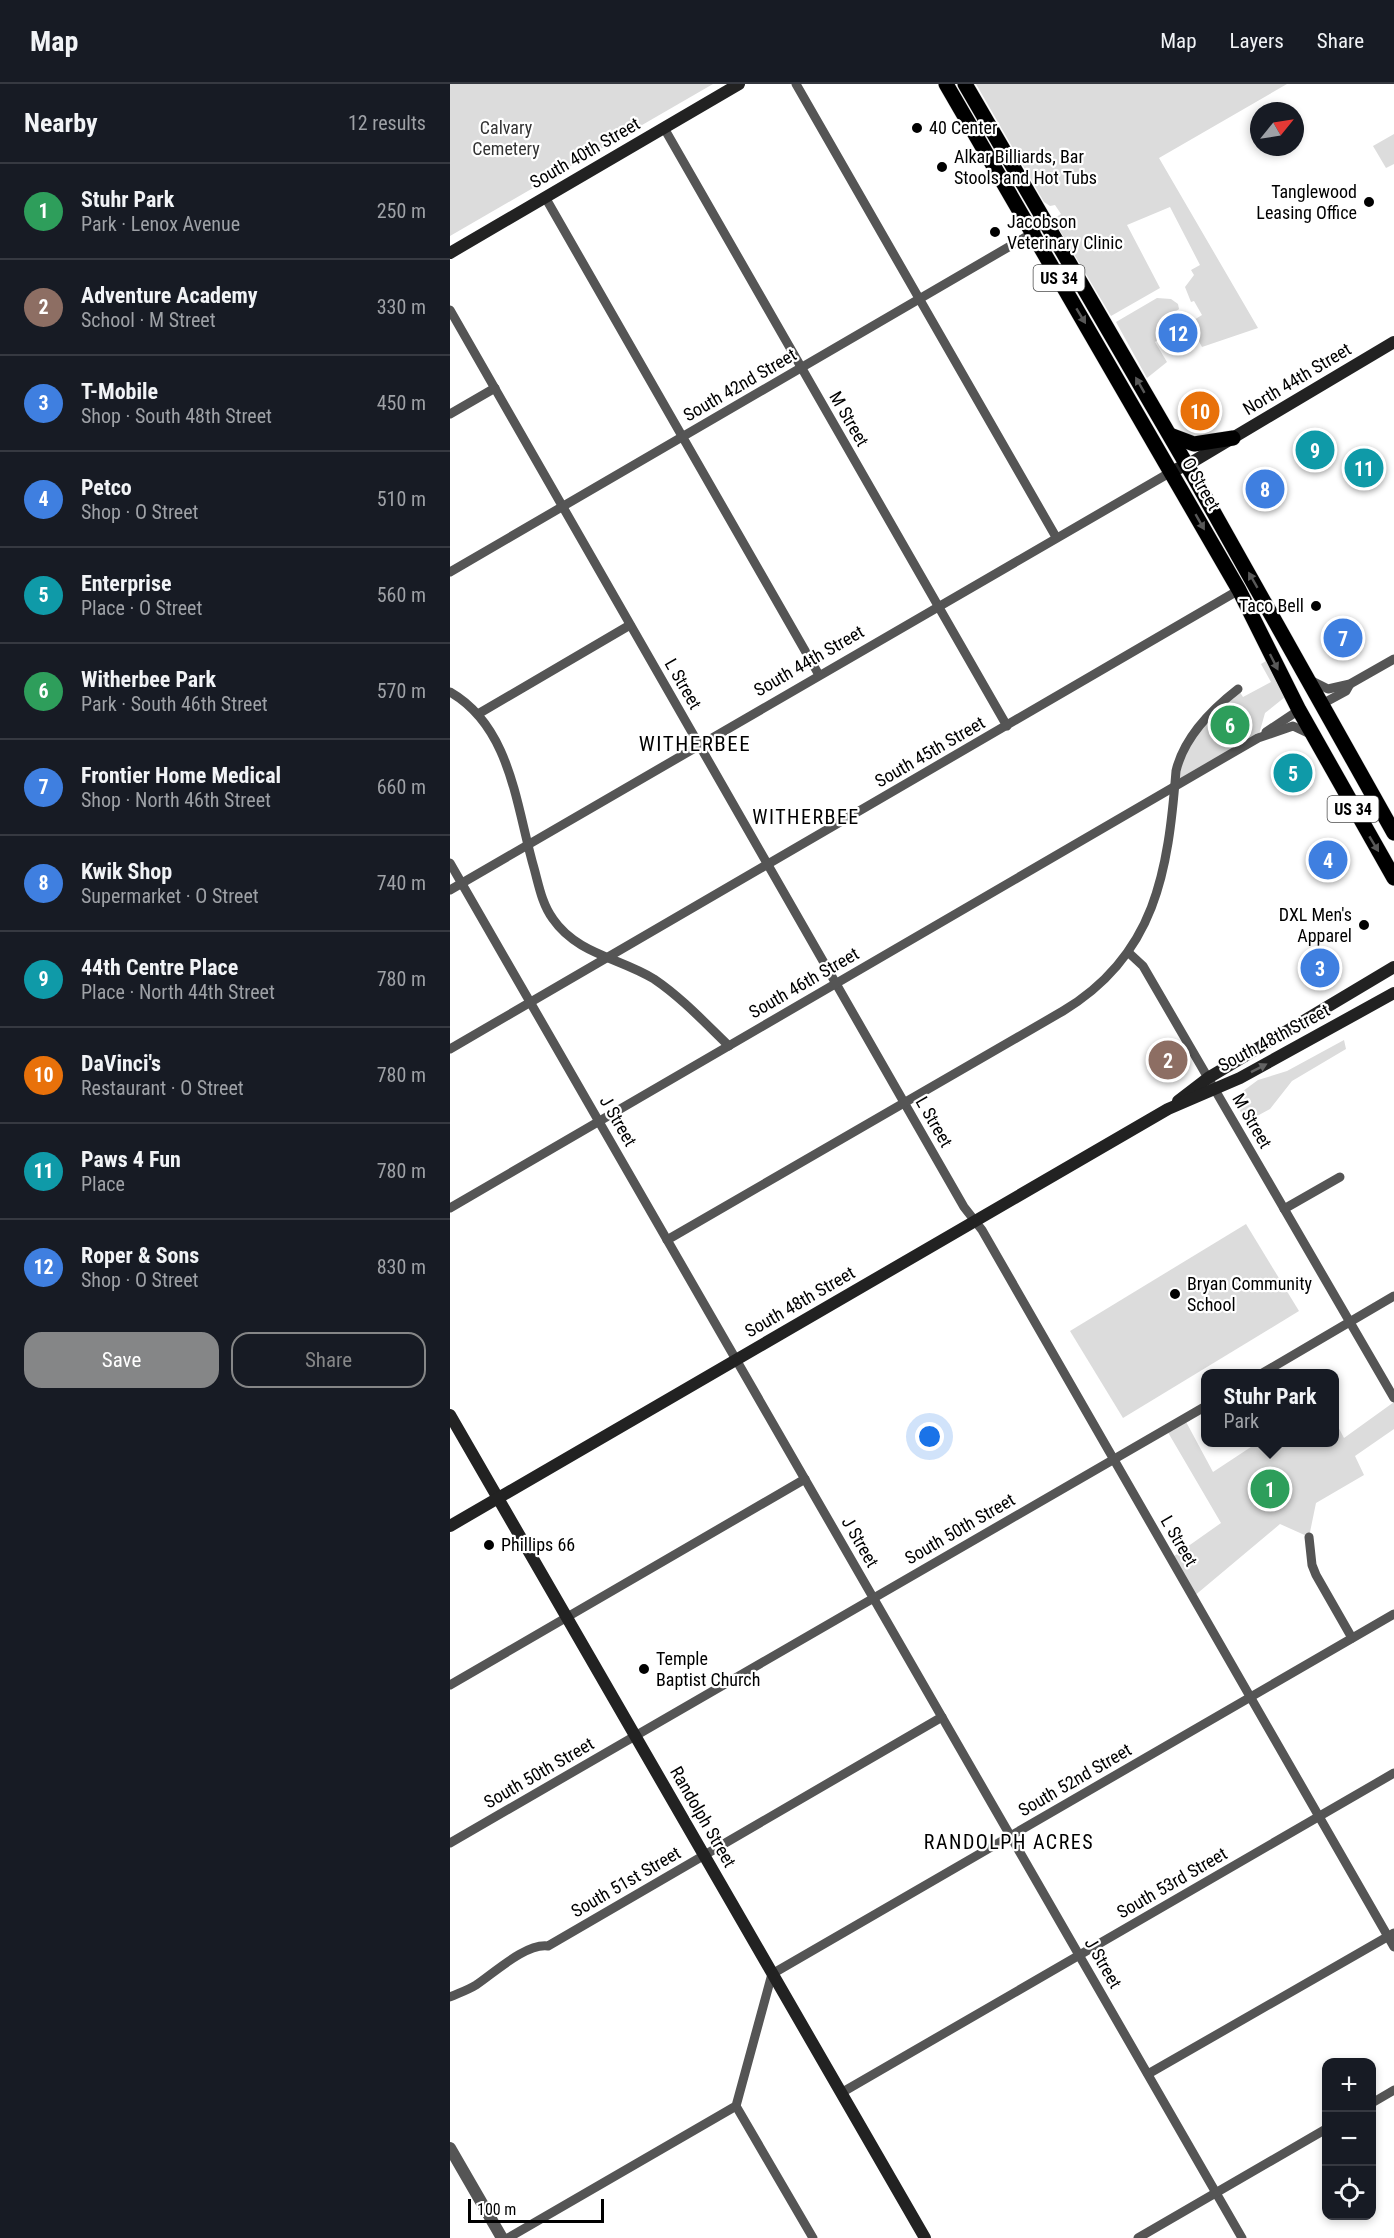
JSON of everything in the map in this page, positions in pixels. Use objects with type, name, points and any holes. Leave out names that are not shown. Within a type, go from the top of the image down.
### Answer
[{"type":"main road","name":"South 40th Street","points":[[450,253],[739,84]]},
{"type":"main road","name":"O Street","points":[[946,84],[1239,590],[1314,738],[1394,878]]},
{"type":"main road","name":"O Street","points":[[965,84],[1170,435],[1394,833]]},
{"type":"main road","name":"North 44th Street","points":[[1187,465],[1394,342]]},
{"type":"main road","points":[[1170,435],[1194,444],[1233,438]]},
{"type":"main road","name":"South 44th Street","points":[[1171,472],[1187,465]]},
{"type":"main road","points":[[1239,590],[1255,604],[1305,691],[1315,702],[1322,704]]},
{"type":"main road","points":[[1299,710],[1315,714],[1338,751],[1362,779]]},
{"type":"main road","name":"South 48th Street","points":[[1168,1109],[1208,1078],[1394,968]]},
{"type":"main road","name":"South 48th Street","points":[[450,1526],[1168,1109],[1277,1059],[1394,993]]},
{"type":"main road","name":"Randolph Street","points":[[450,1415],[925,2238]]},
{"type":"street","points":[[796,84],[1056,537]]},
{"type":"street","name":"M Street","points":[[664,128],[1007,726]]},
{"type":"street","points":[[545,197],[819,675]]},
{"type":"street","name":"South 42nd Street","points":[[450,572],[1046,225]]},
{"type":"street","name":"L Street","points":[[450,310],[964,1207],[975,1221],[1250,1698],[1391,1934],[1394,1947]]},
{"type":"street","points":[[450,414],[495,388]]},
{"type":"street","name":"South 44th Street","points":[[450,890],[1171,472]]},
{"type":"street","name":"South 45th Street","points":[[450,1049],[1239,590]]},
{"type":"street","points":[[478,714],[630,625]]},
{"type":"street","points":[[1309,679],[1324,688],[1350,684],[1394,658]]},
{"type":"street","points":[[1322,704],[1346,691],[1350,684]]},
{"type":"street","points":[[668,1240],[1077,1002],[1104,980],[1129,953],[1150,913],[1160,885],[1177,766],[1196,729],[1214,709],[1238,689]]},
{"type":"street","points":[[450,692],[478,714],[502,753],[542,899],[553,920],[572,939],[591,951],[642,973],[672,992],[729,1046]]},
{"type":"street","name":"South 46th Street","points":[[450,1208],[1258,738],[1299,710]]},
{"type":"street","name":"South 46th Street","points":[[1258,738],[1293,726],[1306,730],[1314,738]]},
{"type":"street","name":"J Street","points":[[450,863],[1242,2238]]},
{"type":"street","name":"M Street","points":[[1129,953],[1143,966],[1394,1398]]},
{"type":"street","points":[[1284,1209],[1340,1177]]},
{"type":"street","points":[[1269,1369],[1394,1296]]},
{"type":"street","name":"South 50th Street","points":[[450,1844],[1201,1409]]},
{"type":"street","points":[[450,1685],[805,1479]]},
{"type":"street","points":[[1309,1537],[1312,1564],[1316,1575],[1352,1638]]},
{"type":"street","name":"South 52nd Street","points":[[772,1974],[1394,1614]]},
{"type":"street","name":"South 51st Street","points":[[450,1998],[476,1985],[509,1961],[536,1947],[548,1946],[942,1717]]},
{"type":"street","name":"South 53rd Street","points":[[841,2093],[1394,1773]]},
{"type":"street","points":[[1148,2074],[1391,1934]]},
{"type":"street","points":[[508,2238],[736,2106],[772,1974]]},
{"type":"street","points":[[1376,2100],[1394,2090]]},
{"type":"street","points":[[736,2106],[813,2238]]},
{"type":"street","points":[[1138,2238],[1322,2131]]},
{"type":"street","points":[[450,2148],[502,2238]]},
{"type":"green space","name":"Calvary Cemetery","points":[[450,84],[713,84],[450,236]]},
{"type":"green space","points":[[976,84],[1287,84],[1256,102],[1250,102],[1250,105],[1159,158],[1258,328],[1202,347],[1189,323],[1202,315],[1194,301],[1191,302],[1185,287],[1194,275],[1191,270],[1200,265],[1170,207],[1127,225],[1160,288],[1111,316],[1053,219],[1061,214],[1055,205],[1050,206],[1044,202]]},
{"type":"green space","points":[[1394,134],[1394,164],[1386,168],[1373,146]]},
{"type":"green space","points":[[1157,298],[1171,299],[1178,304],[1179,309],[1175,312],[1178,317],[1157,329],[1161,337],[1155,342],[1167,362],[1147,378],[1116,322]]},
{"type":"green space","points":[[1266,661],[1285,697],[1265,713],[1258,738],[1175,786],[1188,742],[1238,689],[1243,697],[1271,682],[1261,664]]},
{"type":"green space","points":[[1344,1040],[1346,1049],[1292,1081],[1270,1109],[1246,1122],[1235,1101],[1239,1094],[1258,1080],[1287,1071]]},
{"type":"green space","points":[[1246,1224],[1299,1311],[1123,1418],[1070,1331]]},
{"type":"green space","points":[[1394,1402],[1394,1429],[1355,1456],[1364,1475],[1316,1503],[1309,1537],[1280,1524],[1193,1597],[1170,1559],[1221,1523],[1166,1429],[1184,1418],[1213,1472],[1251,1447],[1339,1447],[1339,1429],[1344,1438]]},
{"type":"place","name":"40 Center","points":[[917,128]]},
{"type":"place","name":"Alkar Billiards, Bar Stools and Hot Tubs","points":[[942,167]]},
{"type":"place","name":"Tanglewood Leasing Office","points":[[1369,202]]},
{"type":"place","name":"Jacobson Veterinary Clinic","points":[[995,232]]},
{"type":"place","name":"Roper & Sons","points":[[1178,333]]},
{"type":"place","name":"DaVinci's","points":[[1200,411]]},
{"type":"place","name":"44th Centre Place","points":[[1315,450]]},
{"type":"place","name":"Paws 4 Fun","points":[[1364,468]]},
{"type":"place","name":"Kwik Shop","points":[[1265,489]]},
{"type":"place","name":"Taco Bell","points":[[1316,606]]},
{"type":"place","name":"Frontier Home Medical","points":[[1343,638]]},
{"type":"place","name":"Witherbee Park","points":[[1230,725]]},
{"type":"place","name":"Enterprise","points":[[1293,773]]},
{"type":"place","name":"Petco","points":[[1328,860]]},
{"type":"place","name":"DXL Men's Apparel","points":[[1364,925]]},
{"type":"place","name":"T-Mobile","points":[[1320,968]]},
{"type":"place","name":"Adventure Academy","points":[[1168,1060]]},
{"type":"place","name":"Bryan Community School","points":[[1175,1294]]},
{"type":"place","name":"Stuhr Park","points":[[1270,1489]]},
{"type":"place","name":"Phillips 66","points":[[489,1545]]},
{"type":"place","name":"Temple Baptist Church","points":[[644,1669]]},
{"type":"district","name":"WITHERBEE","points":[[695,744]]},
{"type":"district","name":"WITHERBEE","points":[[806,817]]},
{"type":"district","name":"RANDOLPH ACRES","points":[[1009,1842]]}]
